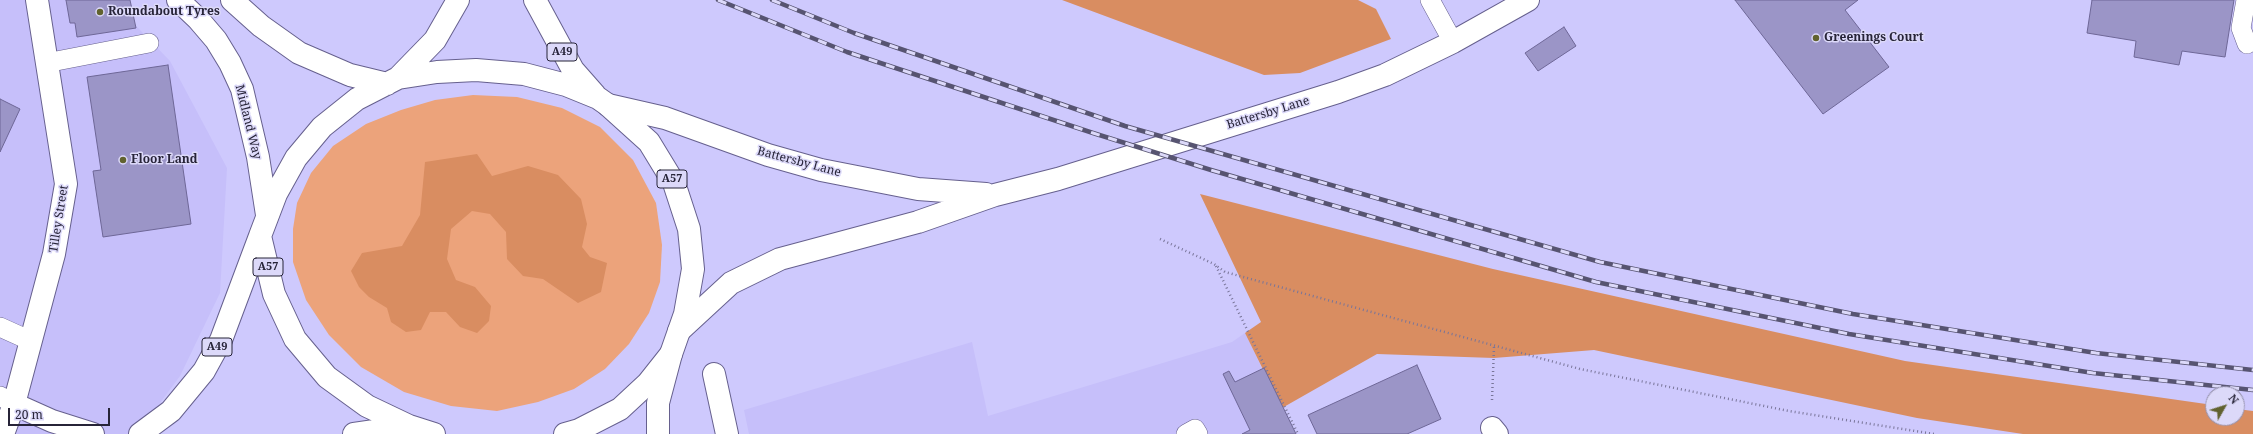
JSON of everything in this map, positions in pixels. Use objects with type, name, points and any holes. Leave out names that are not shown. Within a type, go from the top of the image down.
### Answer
[{"type":"main road","name":"Tilley Street","points":[[3,434],[7,400],[31,341],[54,254],[66,184],[37,0]]},
{"type":"main road","name":"Midland Way","points":[[178,0],[216,40],[230,63],[242,89],[258,157],[268,216]]},
{"type":"main road","name":"A57","points":[[232,0],[261,26],[299,53],[350,75],[392,81]]},
{"type":"main road","points":[[392,81],[435,40],[458,0]]},
{"type":"main road","name":"A49","points":[[535,0],[573,70],[603,102]]},
{"type":"main road","name":"Battersby Lane","points":[[679,331],[730,284],[780,259],[918,222],[996,194],[1058,179],[1338,92],[1385,75],[1454,42],[1528,0]]},
{"type":"main road","name":"A57","points":[[434,434],[409,426],[366,406],[327,377],[295,339],[274,294],[260,236],[276,194],[296,158],[322,127],[357,99],[392,81],[437,72],[476,70],[524,74],[566,85],[603,102],[649,142],[674,182],[688,229],[693,269],[685,314],[671,354],[658,403],[658,434]]},
{"type":"main road","name":"Battersby Lane","points":[[603,102],[665,118],[768,155],[821,170],[918,189],[996,194]]},
{"type":"main road","name":"A49","points":[[140,434],[171,411],[204,371],[221,340],[260,236]]},
{"type":"main road","name":"A57","points":[[566,434],[579,430],[620,409],[648,383],[671,354]]},
{"type":"main road","points":[[714,374],[727,434]]},
{"type":"main road","points":[[7,400],[52,421],[93,434]]},
{"type":"main road","points":[[354,434],[409,426]]},
{"type":"lane","points":[[1430,0],[1454,42]]},
{"type":"lane","points":[[2246,0],[2241,28],[2247,44]]},
{"type":"lane","points":[[46,63],[149,43]]},
{"type":"lane","points":[[0,327],[31,341]]},
{"type":"lane","points":[[1186,434],[1195,429],[1198,434]]},
{"type":"path","points":[[1160,239],[1214,264],[1225,272],[1494,347],[1580,369],[1782,410],[1934,434]]},
{"type":"path","points":[[1214,264],[1298,434]]},
{"type":"path","points":[[1494,347],[1494,431]]},
{"type":"shaded area","points":[[0,0],[111,0],[170,61],[227,168],[220,293],[180,376],[137,434],[0,434]]},
{"type":"shaded area","points":[[1062,0],[1358,0],[1376,9],[1391,39],[1300,73],[1264,75]]},
{"type":"shaded area","points":[[473,95],[517,97],[562,108],[600,127],[633,160],[656,203],[662,245],[660,282],[649,313],[629,344],[605,369],[574,389],[538,402],[497,411],[451,406],[404,392],[361,367],[329,335],[306,300],[293,262],[293,229],[297,203],[311,173],[333,146],[366,124],[401,110],[435,100]]},
{"type":"shaded area","points":[[477,154],[492,176],[528,166],[558,175],[581,199],[587,224],[582,247],[590,257],[607,263],[601,292],[578,303],[543,279],[523,276],[507,259],[506,232],[490,214],[472,211],[451,229],[447,259],[456,280],[475,287],[491,306],[489,321],[477,333],[460,327],[446,312],[430,312],[421,330],[406,332],[391,322],[387,308],[369,297],[359,287],[351,271],[362,253],[402,246],[420,215],[425,162]]},
{"type":"shaded area","points":[[1200,194],[1493,269],[1905,361],[2205,404],[2205,426],[2245,426],[2245,410],[2253,411],[2253,434],[2023,434],[1917,418],[1594,350],[1494,358],[1377,354],[1282,408],[1245,333],[1261,322]]},
{"type":"shaded area","points":[[1245,333],[1294,434],[749,434],[744,410],[972,342],[988,416],[1232,342]]},
{"type":"building","name":"Roundabout Tyres","points":[[66,0],[130,0],[136,28],[77,37],[75,23],[70,23]]},
{"type":"building","name":"Greenings Court","points":[[1735,0],[1858,0],[1845,10],[1889,67],[1823,114]]},
{"type":"building","points":[[2092,0],[2234,0],[2225,57],[2182,51],[2179,65],[2134,57],[2136,41],[2087,33]]},
{"type":"building","points":[[1564,27],[1576,46],[1538,71],[1525,53]]},
{"type":"building","points":[[168,65],[191,224],[103,237],[93,171],[101,170],[87,77]]},
{"type":"building","points":[[0,99],[20,109],[0,152]]},
{"type":"building","points":[[1417,365],[1441,419],[1407,434],[1317,434],[1308,415]]},
{"type":"building","points":[[1264,368],[1296,434],[1242,434],[1250,430],[1223,374],[1229,371],[1235,382]]},
{"type":"railway","points":[[718,0],[847,52],[1093,133],[1211,170],[1596,282],[1849,334],[2093,373],[2253,390]]},
{"type":"railway","points":[[772,0],[854,33],[1125,126],[1600,262],[1853,314],[2096,353],[2253,370]]},
{"type":"place","name":"Roundabout Tyres","points":[[100,12]]},
{"type":"place","name":"Greenings Court","points":[[1816,38]]},
{"type":"place","name":"Floor Land","points":[[123,160]]}]
